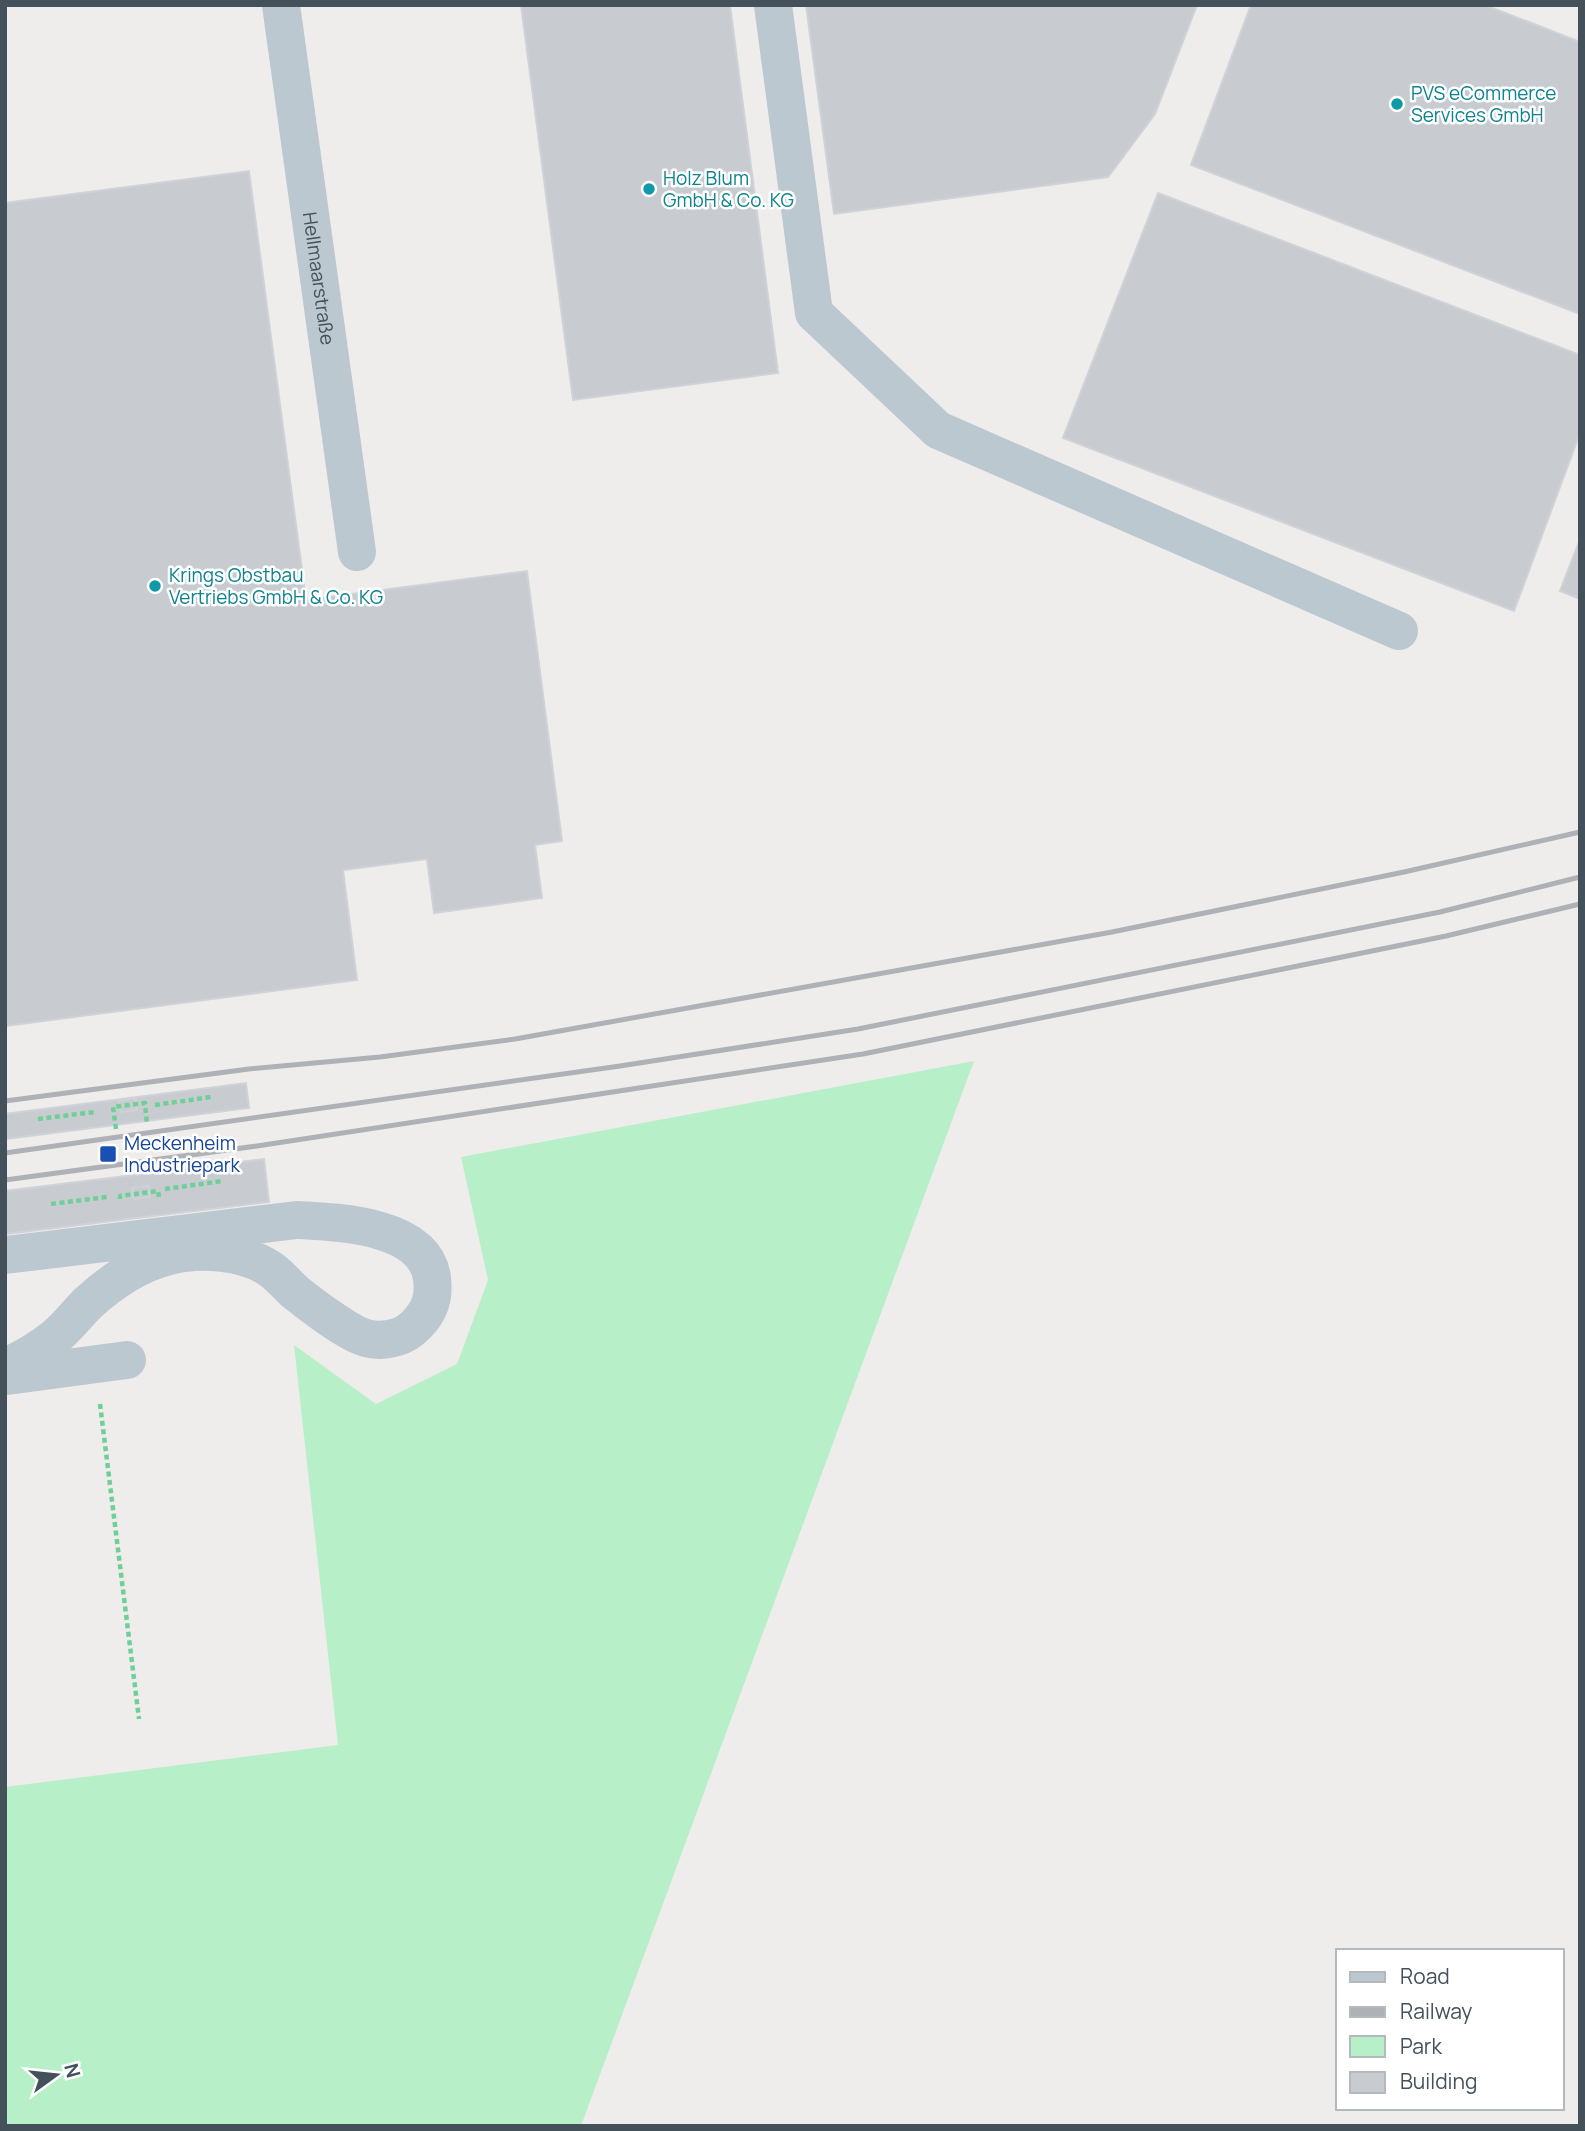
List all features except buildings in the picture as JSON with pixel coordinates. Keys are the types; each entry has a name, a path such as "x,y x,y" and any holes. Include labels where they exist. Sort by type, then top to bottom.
{"lane":[{"name":"Hellmaarstraße","path":"281,5 357,552"},
{"path":"773,5 814,313 938,430 1399,631"},
{"path":"5,1255 297,1220 336,1222 370,1227 400,1238 415,1248 425,1258 431,1271 433,1287 432,1302 414,1327 400,1336 376,1340 362,1337 343,1325 296,1292 267,1267 235,1255 206,1252 173,1255 149,1262 117,1278 57,1336 32,1355 5,1367"},
{"path":"5,1377 111,1362"}],"path":[{"path":"155,1105 211,1097"},
{"path":"116,1129 113,1107 120,1106 145,1103 148,1125"},
{"path":"38,1119 95,1112"},
{"path":"165,1189 223,1181"},
{"path":"51,1205 107,1197"},
{"path":"111,1362 104,1441 139,1719"}],"green space":[{"path":"974,1061 581,2126 5,2126 5,1787 338,1745 294,1345 376,1404 457,1364 488,1280 461,1157"}],"railway":[{"path":"5,1101 249,1069 380,1057 515,1039 1112,932 1404,872 1580,832"},
{"path":"5,1153 620,1066 858,1029 1440,912 1580,877"},
{"path":"5,1180 257,1146 863,1054 1446,936 1580,904"}],"place":[{"name":"PVS eCommerce Services GmbH","path":"1397,104"},
{"name":"Holz Blum GmbH & Co. KG","path":"649,189"},
{"name":"Krings Obstbau Vertriebs GmbH & Co. KG","path":"155,586"},
{"name":"Meckenheim Industriepark","path":"108,1154"}]}
